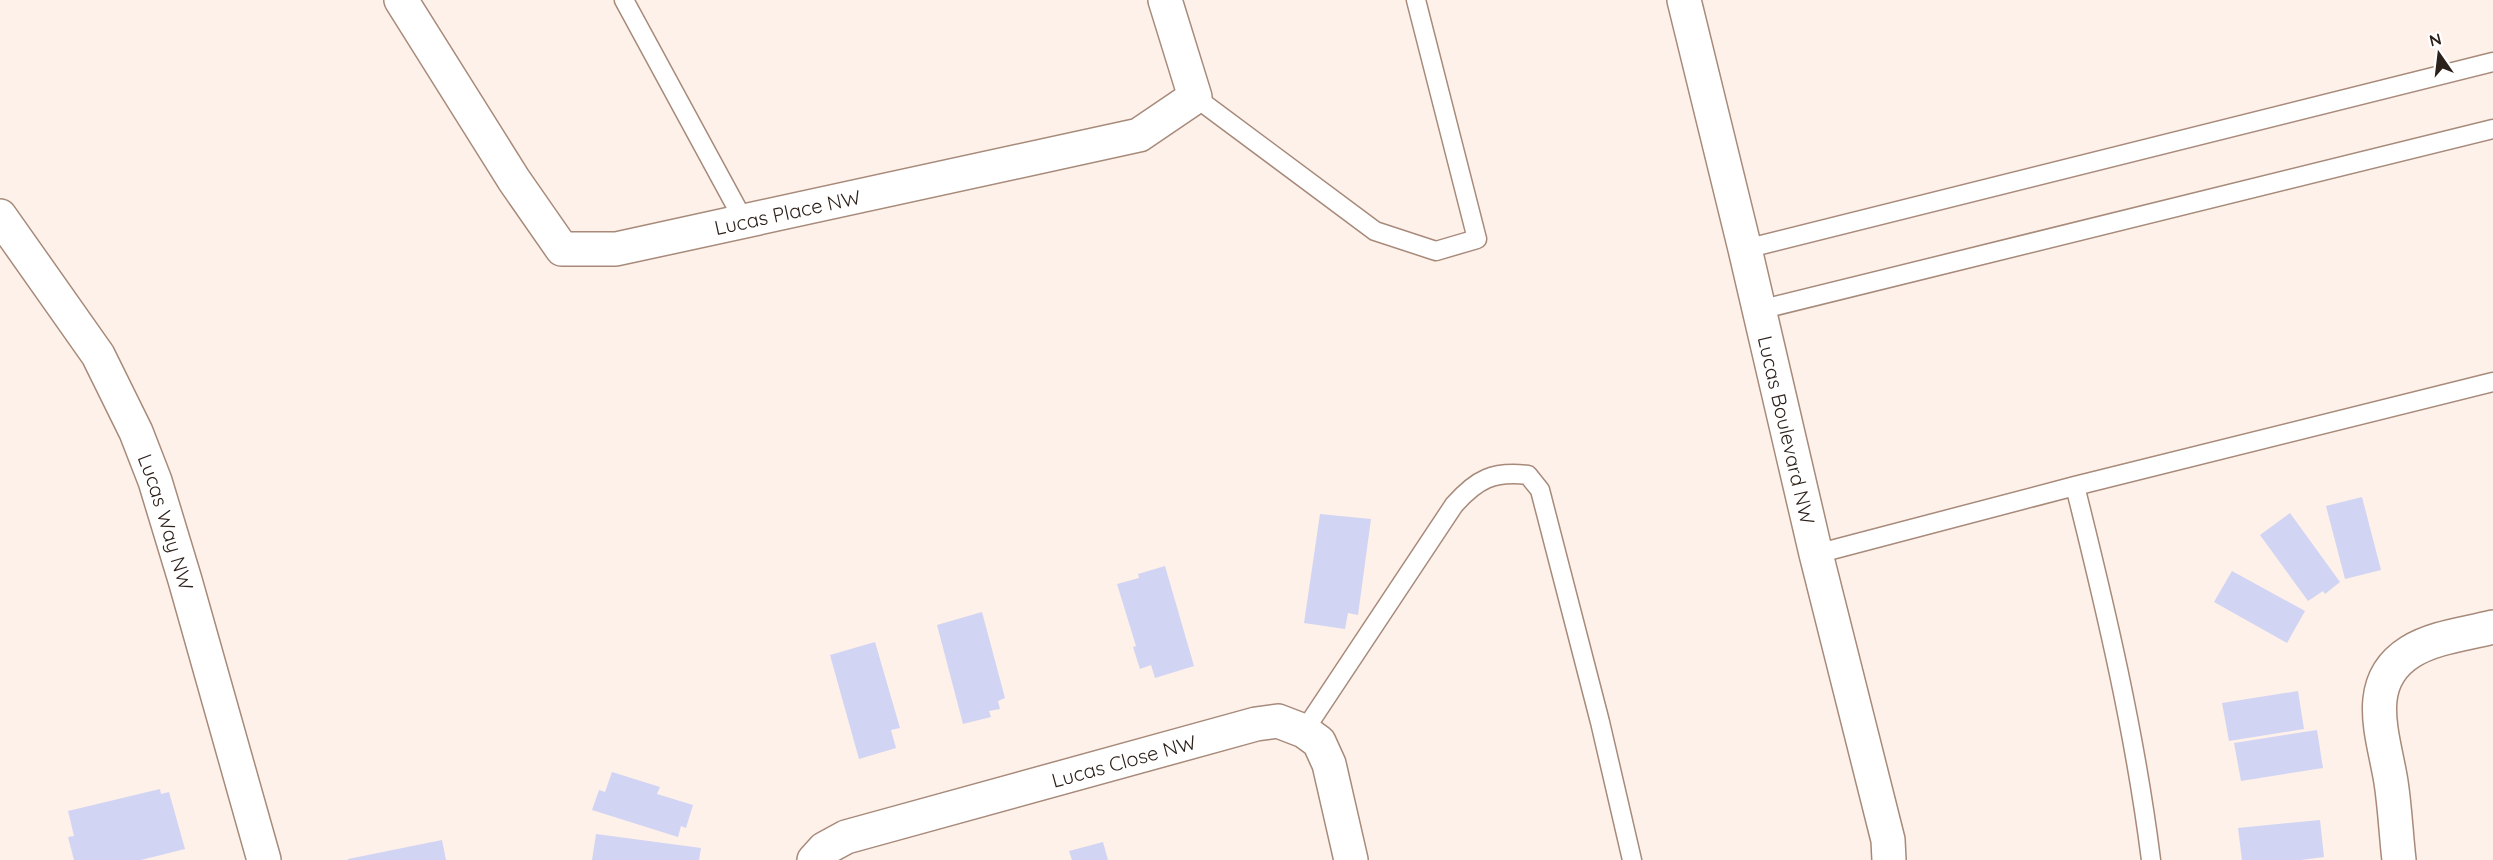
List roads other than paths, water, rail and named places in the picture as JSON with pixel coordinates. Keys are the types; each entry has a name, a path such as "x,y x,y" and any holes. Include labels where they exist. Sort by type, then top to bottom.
{"street":[{"name":"Lucas Place NW","path":"401,0 514,180 562,249 616,249 1139,135 1195,97"},
{"path":"1165,0 1195,97"},
{"name":"Lucas Boulevard NW","path":"1684,0 1816,554 1888,840 1889,860"},
{"name":"Lucas Way NW","path":"0,216 98,355 136,432 155,481 185,580 264,860"},
{"path":"2399,860 2391,782 2380,731 2379,706 2383,683 2393,665 2426,643 2493,627"},
{"name":"Lucas Close NW","path":"814,860 824,849 846,837 1278,721 1304,731 1319,742 1329,764 1351,860"}],"lane":[{"path":"624,0 744,221"},
{"path":"1195,97 1375,231 1436,251 1477,239 1416,0"},
{"path":"1745,249 2493,62"},
{"path":"1759,310 2493,129"},
{"path":"1816,554 2075,486 2493,382"},
{"path":"1304,731 1454,505 1467,491 1485,478 1508,472 1528,475 1540,490 1600,722 1632,860"},
{"path":"2075,486 2107,613 2129,720 2151,860"}]}
